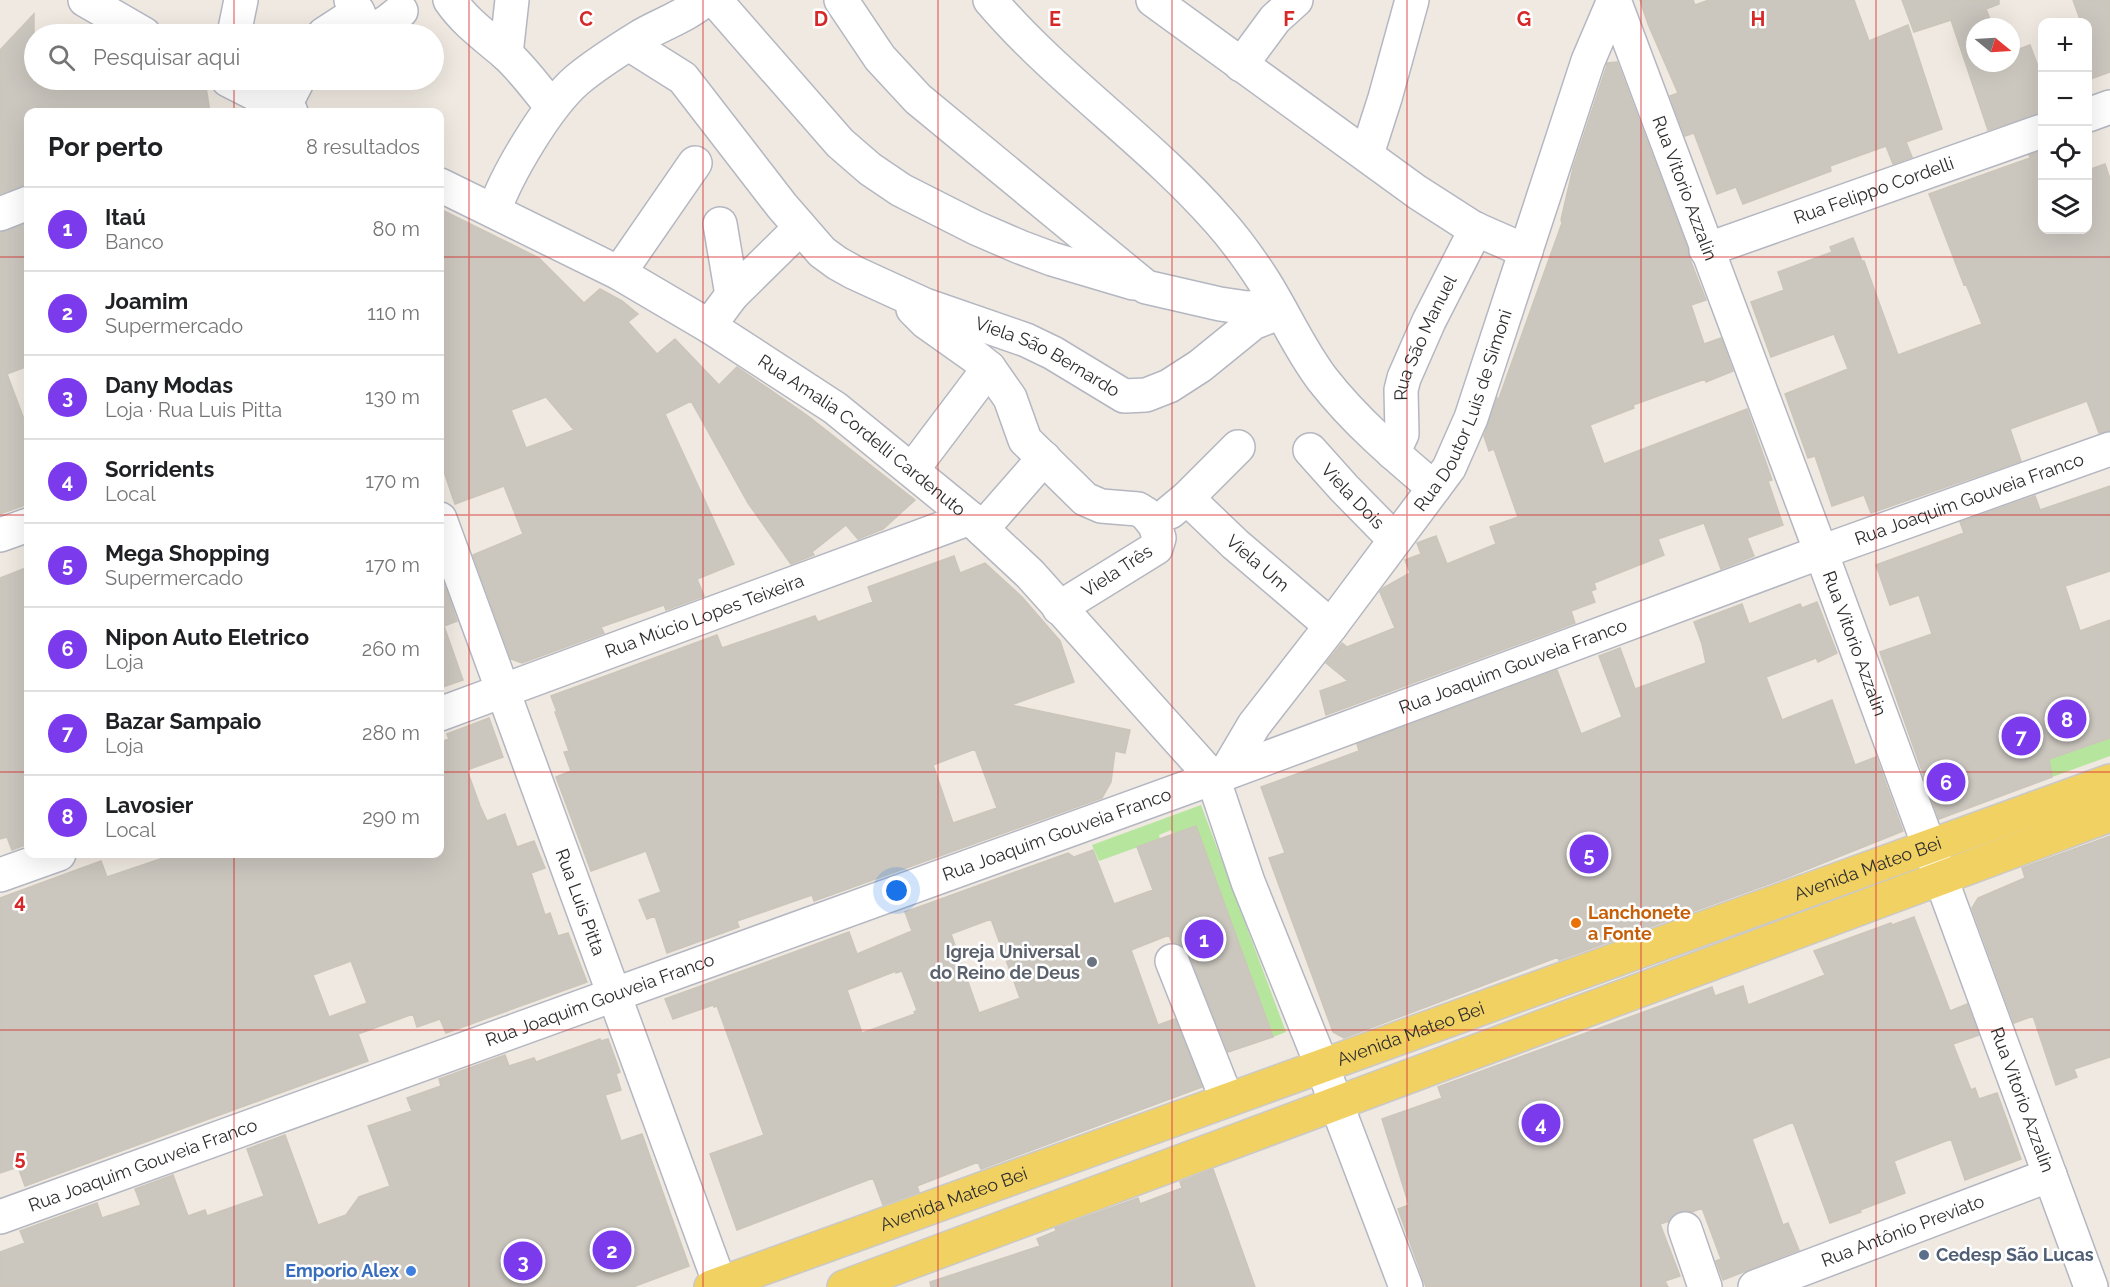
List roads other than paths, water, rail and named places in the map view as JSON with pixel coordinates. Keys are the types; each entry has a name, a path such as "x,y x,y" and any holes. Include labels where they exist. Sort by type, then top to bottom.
{"main road":[{"name":"Avenida Mateo Bei","path":"717,1286 2110,781"},
{"name":"Avenida Mateo Bei","path":"844,1287 2110,815"}],"street":[{"path":"85,0 127,24"},
{"path":"236,24 241,0"},
{"path":"450,0 480,34 506,54 552,106"},
{"path":"506,54 512,0"},
{"path":"494,211 498,198 552,106 578,80 629,44 705,0"},
{"path":"715,0 840,143 870,169 901,190 976,228 1052,259 1146,287 1220,304 1280,309"},
{"path":"841,0 880,58 918,99 1146,287"},
{"path":"990,0 1018,33 1116,120 1202,202 1253,265 1301,347 1324,381 1368,429 1434,488"},
{"path":"1153,0 1417,192 1476,229 1526,251"},
{"path":"1241,65 1275,19 1296,0"},
{"path":"1366,154 1385,98 1412,0"},
{"name":"Rua Vitorio Azzalin","path":"1614,0 1821,552 2091,1287"},
{"name":"Rua Doutor Luis de Simoni","path":"1219,776 1254,725 1449,468 1471,418 1588,61 1614,0"},
{"path":"335,24 354,6 364,24"},
{"path":"381,24 401,11"},
{"name":"Viela São Bernardo","path":"629,44 683,78 800,228 822,252 837,263 900,295 1026,340 1053,353 1119,394 1146,395 1169,386 1200,366 1253,323 1280,309"},
{"path":"245,90 277,108"},
{"path":"284,108 293,90"},
{"path":"2092,114 2110,107"},
{"name":"Rua Felippo Cordelli","path":"1706,250 2038,133"},
{"path":"620,273 695,163"},
{"name":"Rua Amalia Cordelli Cardenuto","path":"444,187 620,273 708,326 835,408 976,523 1030,574 1059,608 1219,776"},
{"path":"0,214 24,205"},
{"path":"720,224 732,295"},
{"path":"708,326 732,295 800,228"},
{"name":"Rua São Manuel","path":"1393,453 1402,434 1401,390 1404,378 1429,321 1476,229"},
{"name":"Viela São Bernardo","path":"900,295 926,322 989,368 1010,398 1025,440 1085,499 1101,506"},
{"path":"912,470 989,368"},
{"name":"Viela Três","path":"1155,525 1187,498 1238,447"},
{"name":"Rua Joaquim Gouveia Franco","path":"0,1216 1219,776 1821,552 2110,449"},
{"name":"Viela Dois","path":"1310,450 1395,540"},
{"path":"976,523 1044,458"},
{"name":"Viela Um","path":"1187,498 1235,544 1331,626"},
{"name":"Viela Três","path":"1059,608 1156,548 1159,538 1155,525 1146,514 1138,509 1101,506"},
{"name":"Rua Múcio Lopes Teixeira","path":"444,713 976,523"},
{"path":"0,536 24,527"},
{"name":"Rua Luis Pitta","path":"444,530 615,994 717,1286"},
{"path":"1219,776 1248,882 1337,1104 1406,1287"},
{"path":"0,875 48,858"},
{"path":"1172,961 1227,1100"},
{"name":"Rua Antônio Previato","path":"1755,1287 2050,1174"},
{"path":"1685,1229 1705,1287"}],"place":[{"name":"Lavosier","path":"2067,719"},
{"name":"Bazar Sampaio","path":"2021,736"},
{"name":"Nipon Auto Eletrico","path":"1946,782"},
{"name":"Mega Shopping","path":"1589,854"},
{"name":"Lanchonete a Fonte","path":"1576,923"},
{"name":"Itaú","path":"1204,939"},
{"name":"Igreja Universal do Reino de Deus","path":"1092,962"},
{"name":"Sorridents","path":"1541,1123"},
{"name":"Joamim","path":"612,1250"},
{"name":"Cedesp São Lucas","path":"1924,1255"},
{"name":"Dany Modas","path":"523,1261"},
{"name":"Emporio Alex","path":"411,1271"}]}
